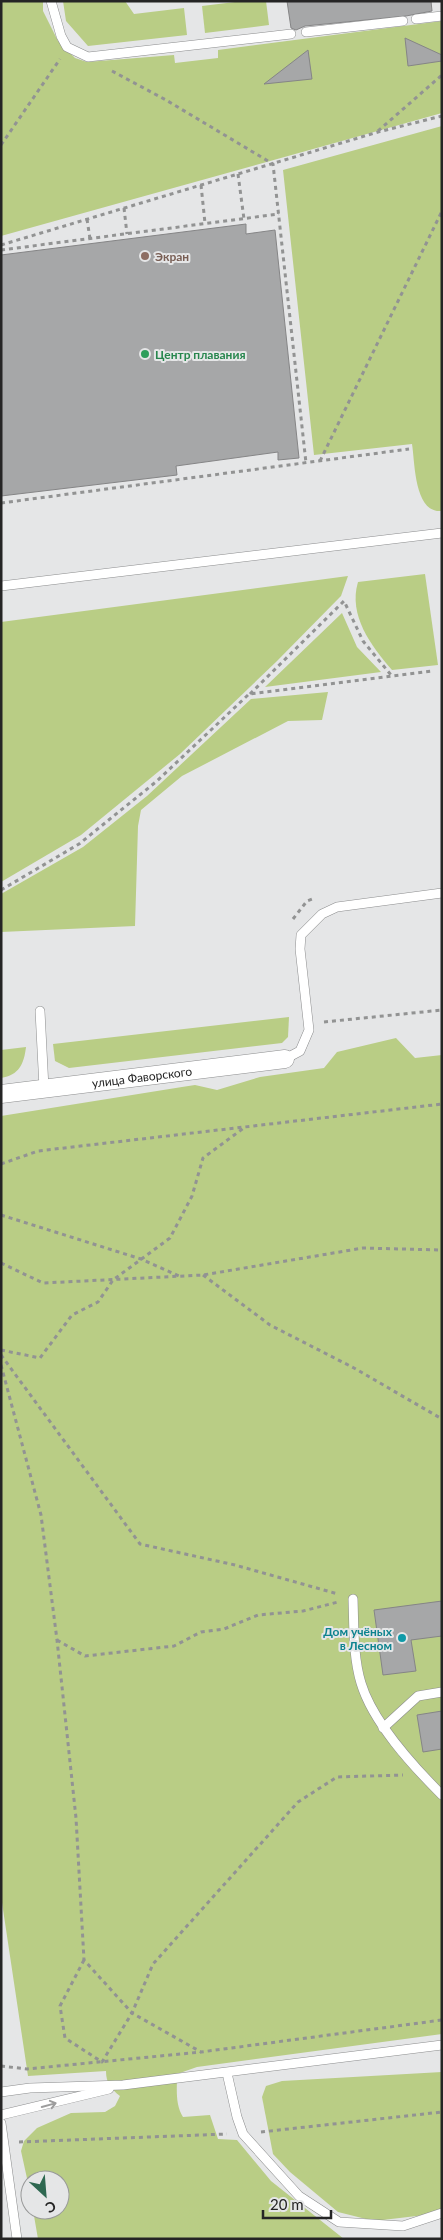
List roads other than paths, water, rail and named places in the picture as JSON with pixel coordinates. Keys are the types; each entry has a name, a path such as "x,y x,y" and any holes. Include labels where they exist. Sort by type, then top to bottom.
{"street":[{"name":"улица Фаворского","path":"1,1094 284,1059"}],"lane":[{"path":"51,1 61,36 67,47 88,57 292,34"},
{"path":"416,19 442,16"},
{"path":"306,32 403,21"},
{"path":"1,586 442,533"},
{"path":"284,1059 300,1051 309,1030 300,950 301,935 311,923 322,914 337,907 442,893"},
{"path":"40,1011 44,1088"},
{"path":"354,1599 354,1634 361,1683 383,1728 442,1795"},
{"path":"383,1728 418,1696 442,1692"},
{"path":"1,2092 30,2088 123,2085 442,2045"},
{"path":"227,2073 237,2118 243,2134 299,2196 339,2222 403,2226 442,2213"},
{"path":"1,2115 32,2109 123,2085"},
{"path":"1,2122 17,2239"}],"place":[{"name":"Экран","path":"145,256"},
{"name":"Центр плавания","path":"145,354"},
{"name":"Дом учёных в Лесном","path":"402,1638"}]}
